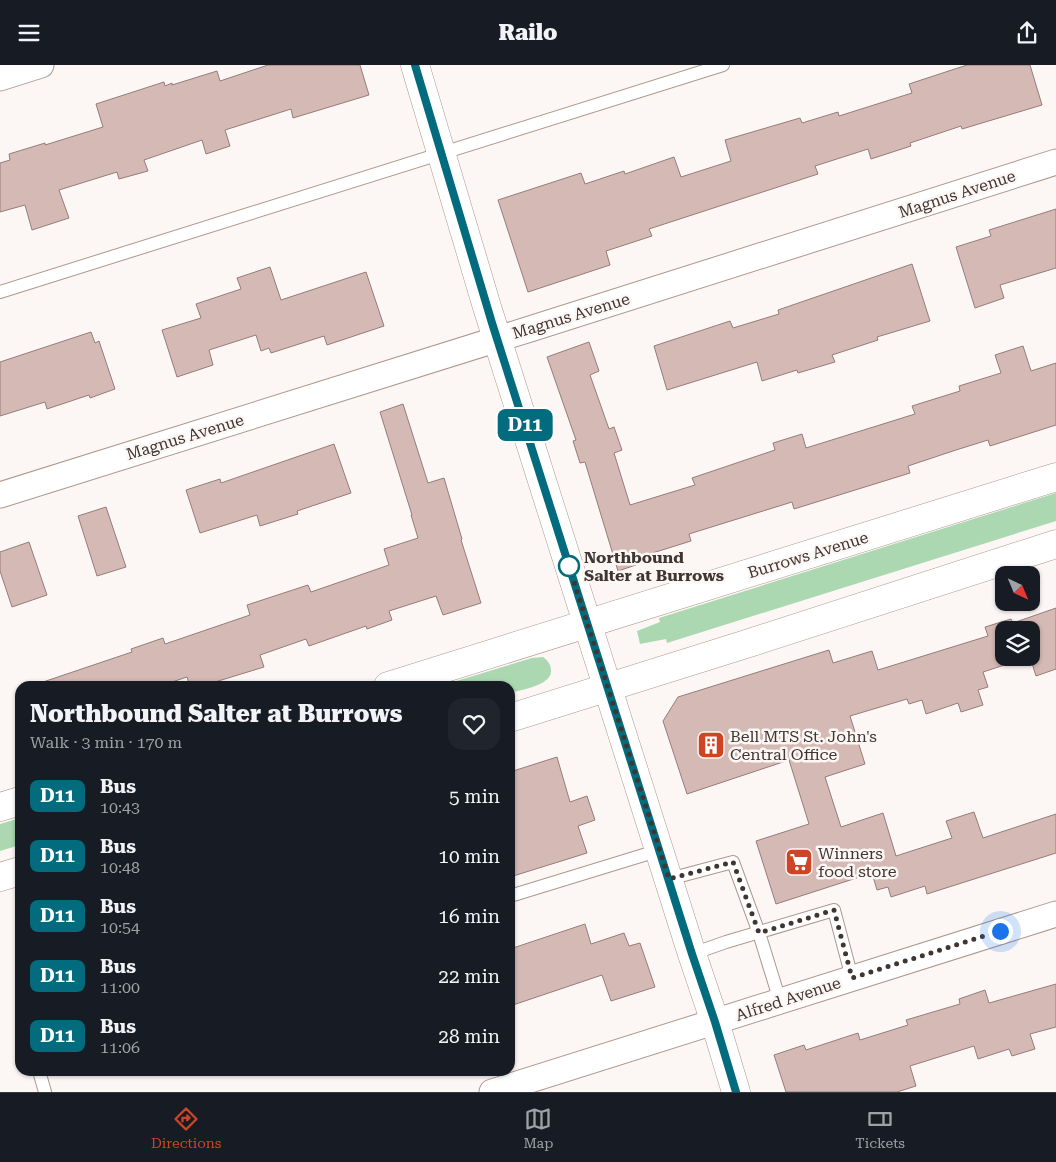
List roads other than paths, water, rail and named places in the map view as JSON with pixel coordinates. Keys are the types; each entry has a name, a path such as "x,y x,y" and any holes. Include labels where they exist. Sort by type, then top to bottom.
{"street":[{"path":"0,78 41,65"},
{"path":"415,65 498,339 736,1092"},
{"name":"Magnus Avenue","path":"0,495 1056,162"},
{"name":"Burrows Avenue","path":"404,681 1056,477"},
{"path":"515,716 1056,544"},
{"path":"0,807 15,802"},
{"path":"0,877 15,872"},
{"name":"Alfred Avenue","path":"492,1092 1056,914"}],"lane":[{"path":"0,293 723,65"},
{"path":"515,894 660,850"},
{"path":"669,879 733,862 759,933 780,1001"},
{"path":"692,954 834,910 852,978"},
{"path":"40,1076 45,1092"}],"place":[{"name":"Northbound Salter at Burrows","path":"569,566"},
{"name":"Bell MTS St. John's Central Office","path":"711,745"},
{"name":"Winners food store","path":"799,862"}]}
